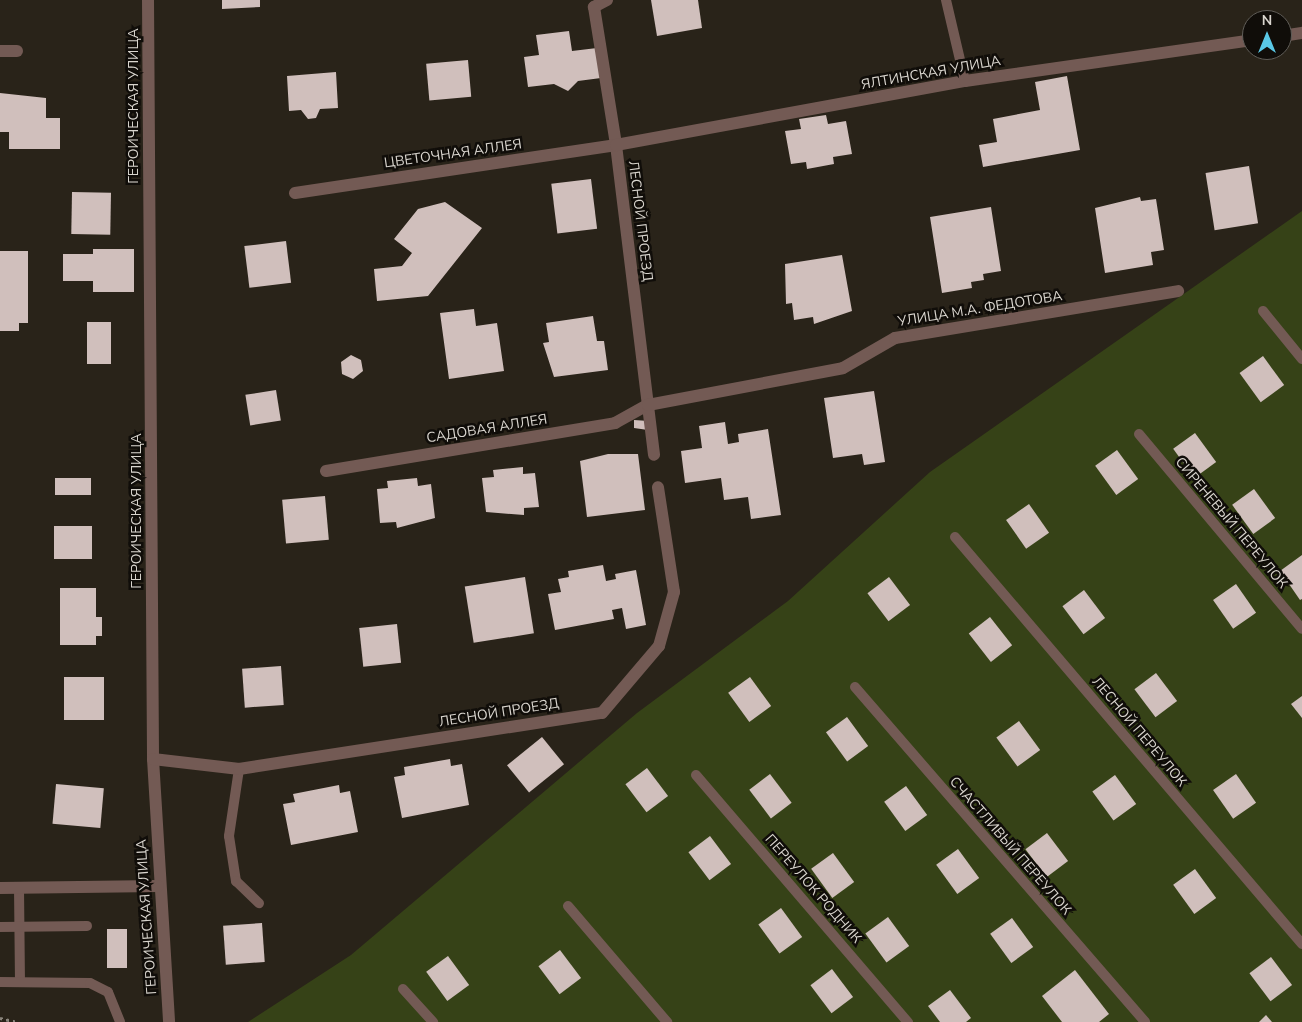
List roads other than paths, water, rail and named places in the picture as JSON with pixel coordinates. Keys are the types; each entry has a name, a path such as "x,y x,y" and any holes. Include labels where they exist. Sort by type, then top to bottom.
{"street":[{"name":"ГЕРОИЧЕСКАЯ УЛИЦА","path":"148,0 154,759 158,886 169,1022"},
{"name":"ЛЕСНОЙ ПРОЕЗД","path":"608,0 594,7 616,145 654,455"},
{"name":"ЯЛТИНСКАЯ УЛИЦА","path":"616,145 965,82 1242,41"},
{"path":"0,51 17,51"},
{"name":"ЦВЕТОЧНАЯ АЛЛЕЯ","path":"294,193 616,145"},
{"name":"УЛИЦА М.А. ФЕДОТОВА","path":"648,405 843,368 895,338 1178,291"},
{"name":"САДОВАЯ АЛЛЕЯ","path":"326,471 615,423 648,405"},
{"name":"ЛЕСНОЙ ПРОЕЗД","path":"154,759 239,769 602,713 659,646 674,592 658,487"},
{"path":"0,888 158,886"}],"lane":[{"path":"946,0 965,82"},
{"path":"1262,311 1302,359"},
{"name":"СИРЕНЕВЫЙ ПЕРЕУЛОК","path":"1139,434 1302,629"},
{"name":"ЛЕСНОЙ ПЕРЕУЛОК","path":"955,537 1302,944"},
{"name":"СЧАСТЛИВЫЙ ПЕРЕУЛОК","path":"855,687 1145,1022"},
{"path":"239,769 229,836 236,881 259,903"},
{"name":"ПЕРЕУЛОК РОДНИК","path":"696,775 908,1022"},
{"path":"19,888 20,982"},
{"path":"568,906 667,1022"},
{"path":"0,927 87,926"},
{"path":"0,982 90,983 108,992 120,1022"},
{"path":"403,989 433,1022"}]}
